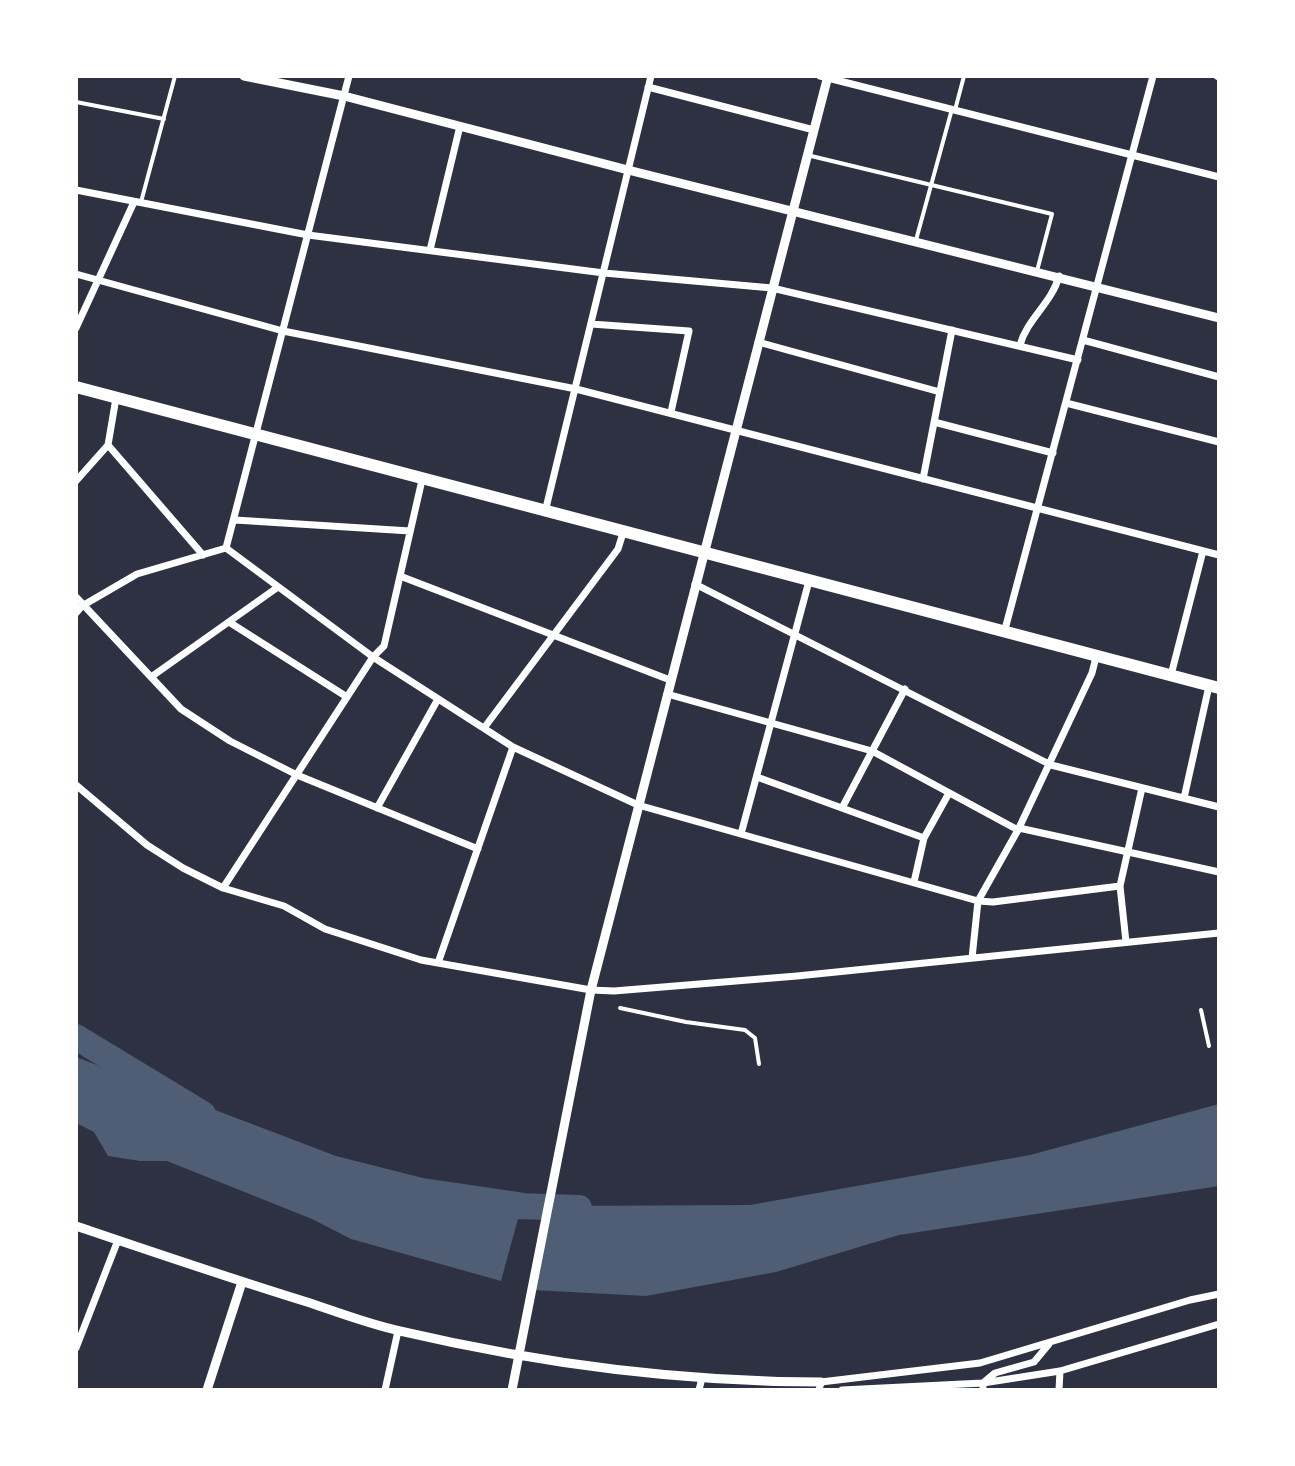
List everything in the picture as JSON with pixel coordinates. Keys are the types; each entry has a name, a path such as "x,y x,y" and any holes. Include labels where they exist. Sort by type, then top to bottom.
{"main road":[{"path":"76,387 1214,687"}],"street":[{"path":"244,76 344,96 1219,318"},
{"path":"226,548 349,76"},
{"path":"545,512 651,76"},
{"path":"1004,633 1153,76"},
{"path":"512,1390 588,1002 814,130 825,77 1219,177"},
{"path":"648,87 814,130"},
{"path":"430,250 460,126"},
{"path":"76,190 308,235 604,273 772,288 1078,360"},
{"path":"76,328 137,202"},
{"path":"76,274 283,331 576,389 671,412 1037,510 1219,554"},
{"path":"1020,345 1023,334 1055,291 1059,276"},
{"path":"591,324 689,331 671,412"},
{"path":"923,479 952,330"},
{"path":"1083,340 1219,377"},
{"path":"758,342 940,392"},
{"path":"76,481 108,445 116,398"},
{"path":"1066,403 1219,442"},
{"path":"934,422 1053,453"},
{"path":"108,445 203,555"},
{"path":"223,888 373,657 384,646 422,480"},
{"path":"235,520 410,531"},
{"path":"484,728 618,549 623,533"},
{"path":"76,613 82,606 137,574 226,548"},
{"path":"226,548 373,657 513,747 638,805 978,901 993,902 1120,886"},
{"path":"1171,675 1203,551"},
{"path":"400,576 670,680"},
{"path":"741,834 809,581"},
{"path":"695,584 1051,765 1219,807"},
{"path":"151,677 278,587"},
{"path":"76,597 181,709 230,741 297,775 478,849"},
{"path":"229,622 347,697"},
{"path":"972,958 978,901 1051,765 1092,673 1096,657"},
{"path":"1184,798 1214,687"},
{"path":"842,808 905,689"},
{"path":"667,694 872,751 1019,829 1219,872"},
{"path":"377,808 438,699"},
{"path":"438,963 513,747"},
{"path":"757,777 924,838"},
{"path":"76,785 147,845 183,868 223,888 284,906 325,929 421,960 591,990 629,990 1219,933"},
{"path":"1126,942 1120,886 1142,788"},
{"path":"914,882 924,838 949,793"},
{"path":"76,1226 398,1331 638,1372 820,1386 980,1363 1219,1294"},
{"path":"76,1348 118,1240"},
{"path":"207,1390 242,1282"},
{"path":"842,1390 983,1386 1060,1371 1219,1324"},
{"path":"385,1390 398,1331"},
{"path":"983,1386 995,1373 1034,1362 1049,1344"},
{"path":"1059,1390 1060,1371"},
{"path":"699,1390 702,1378"}],"lane":[{"path":"137,202 175,76"},
{"path":"916,240 964,76"},
{"path":"76,102 164,119"},
{"path":"807,155 1052,214 1037,271"},
{"path":"620,1008 745,1030 755,1038 759,1064"},
{"path":"1201,1010 1209,1046"}],"water":[{"path":"76,1057 336,1156 423,1178 525,1193 501,1281 351,1239 312,1219 167,1161 108,1156 94,1132 76,1123"},
{"path":"1219,1104 1219,1186 899,1235 776,1272 646,1296 533,1290 548,1206 750,1205 1030,1155"}],"waterway":[{"path":"76,1037 203,1114"},
{"path":"486,1205 579,1208"}]}
